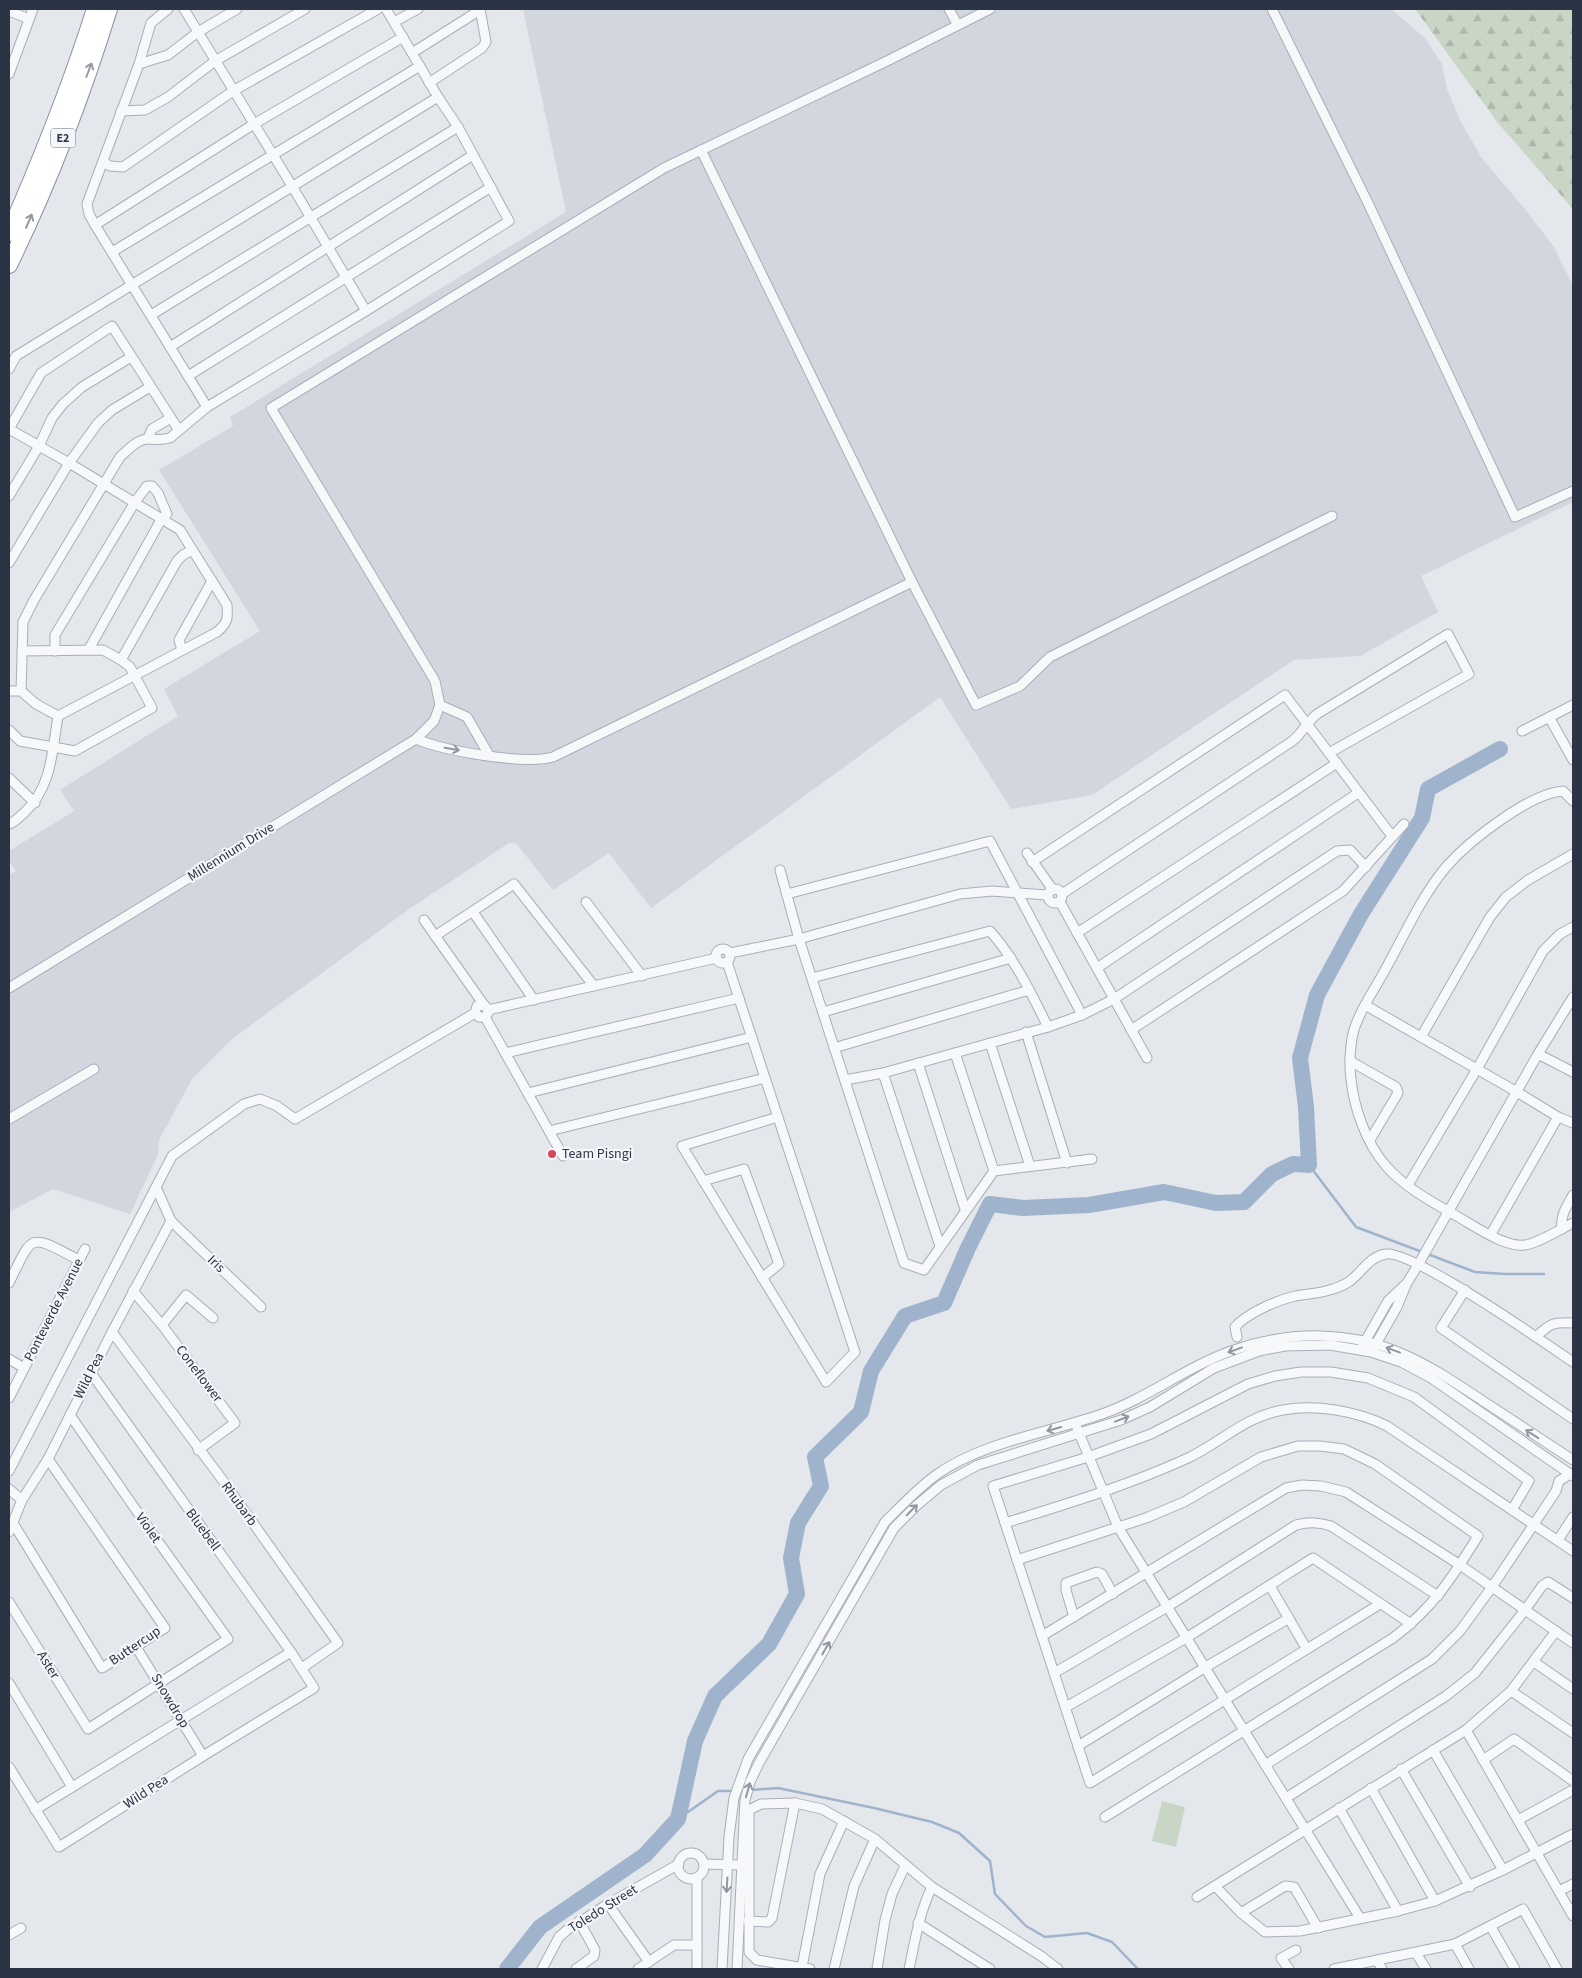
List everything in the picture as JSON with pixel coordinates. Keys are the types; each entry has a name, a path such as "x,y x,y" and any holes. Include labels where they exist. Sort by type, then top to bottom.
{"highway":[{"name":"E2","path":"9,233 45,148 84,45 95,9"},
{"name":"E2","path":"9,265 59,150 109,9"}],"street":[{"path":"9,74 33,9"},
{"path":"168,9 151,23 139,64 87,204 89,214 95,225 206,407"},
{"path":"184,9 366,311"},
{"path":"139,64 168,55 198,32 237,9"},
{"path":"121,110 144,110 168,97 215,61 305,9"},
{"path":"103,162 110,166 123,167 233,91 378,9"},
{"path":"22,691 23,622 102,483 120,457 134,444 148,438 162,440 170,438 206,407 366,311 509,221 458,127 386,9"},
{"path":"394,22 418,9"},
{"path":"412,53 480,9 486,42 482,48 430,83"},
{"path":"949,9 957,24"},
{"path":"490,755 467,717 440,704 435,681 271,408 664,168 887,61 990,9"},
{"path":"1272,9 1368,203 1515,517 1573,491"},
{"path":"9,11 29,19"},
{"path":"95,225 254,124 403,38"},
{"path":"112,252 420,66"},
{"path":"9,369 16,356 438,97"},
{"path":"151,315 458,127"},
{"path":"702,150 912,582 976,705 1020,686 1050,657 1332,516"},
{"path":"170,347 473,155"},
{"path":"188,376 491,187"},
{"path":"58,716 217,632 226,624 228,618 227,604 180,530 9,429 40,373 112,326 169,419 178,430"},
{"path":"9,496 39,446 52,418 63,404 82,387 132,358"},
{"path":"9,563 69,463 98,423 112,410 150,387"},
{"path":"148,438 152,429 169,419"},
{"path":"55,651 55,634 135,502 147,486 152,486 158,493 167,514 162,518 89,649"},
{"path":"121,660 177,561 183,554 192,550"},
{"path":"182,650 179,640 212,581"},
{"path":"416,739 433,746 521,760 540,760 553,757 912,582"},
{"path":"1027,853 1050,892 1051,902 1061,898 1291,742 1308,726 1312,718 1317,714 1448,634 1469,674 1329,753"},
{"path":"9,730 20,741 74,752 152,708 136,676 121,660 103,650 22,651"},
{"path":"9,691 22,691 36,704 58,716"},
{"path":"1032,862 1285,695 1392,836"},
{"name":"Millennium Drive","path":"9,988 416,739 434,720 440,704"},
{"path":"1522,732 1573,705"},
{"path":"9,824 14,822 35,803 45,786 58,716"},
{"path":"1549,718 1573,760"},
{"path":"1078,933 1337,763"},
{"path":"9,778 35,803"},
{"path":"1573,801 1563,791 1552,792 1500,820 1447,866 1425,899 1365,1005 1354,1030 1350,1061 1350,1078 1355,1103 1363,1126 1386,1166 1408,1185 1449,1211 1509,1243 1528,1244 1573,1223"},
{"path":"1097,968 1358,793"},
{"path":"1132,1030 1343,891 1404,824"},
{"path":"786,894 990,841 1082,1016"},
{"path":"845,1080 883,1073 1082,1016 1114,999 1337,851 1350,850 1366,867"},
{"path":"1421,1037 1490,917 1506,897 1528,880 1573,854"},
{"path":"780,870 799,939 904,1263 924,1270 965,1209 994,1171 1092,1160"},
{"path":"435,936 514,884 594,986"},
{"path":"9,1471 172,1156 244,1104 260,1099 276,1106 295,1119 475,1013 479,1017 486,1011 594,986 717,958 720,962 960,894 992,891 1018,893 1050,892"},
{"path":"1061,898 1078,933 1147,1058"},
{"path":"586,902 642,976"},
{"path":"473,912 534,1000"},
{"path":"424,920 486,1011 505,1054 563,1156"},
{"path":"1408,1185 1477,1069 1543,951 1560,934 1573,927"},
{"path":"812,978 990,931 1004,946 1048,1027"},
{"path":"729,958 739,998 752,1037 855,1352 826,1382 682,1146 778,1117"},
{"path":"823,1012 1011,958"},
{"path":"834,1048 1029,990"},
{"path":"1374,1348 1392,1316 1407,1283 1538,1054 1573,997"},
{"path":"505,1054 739,998"},
{"path":"1365,1005 1558,1117 1573,1123"},
{"path":"1026,1032 1067,1163"},
{"path":"528,1093 752,1037"},
{"path":"990,1042 1030,1166"},
{"path":"955,1053 994,1171"},
{"path":"1538,1054 1573,1072"},
{"path":"1350,1061 1396,1087 1398,1093 1370,1140"},
{"path":"918,1063 965,1209"},
{"path":"9,1119 94,1068"},
{"path":"883,1073 940,1246"},
{"path":"548,1131 765,1078"},
{"path":"1491,1234 1558,1117"},
{"path":"703,1181 744,1169 779,1264 762,1278"},
{"path":"156,1187 170,1221"},
{"path":"1562,1229 1560,1221 1562,1214 1573,1195"},
{"name":"Wild Pea","path":"11,1527 22,1500 48,1460 133,1290 170,1221"},
{"name":"Iris","path":"170,1221 261,1307"},
{"path":"9,1283 27,1247 33,1242 43,1242 79,1260"},
{"name":"Ponteverde Avenue","path":"9,1398 86,1248"},
{"path":"1237,1337 1236,1327 1242,1319 1251,1313 1294,1296 1335,1289 1349,1282 1376,1257 1388,1253 1397,1255 1465,1290 1573,1362"},
{"path":"1361,1349 1382,1311 1394,1295 1407,1283"},
{"name":"Coneflower","path":"133,1290 162,1325 235,1423 198,1450"},
{"path":"1465,1290 1441,1328 1573,1419"},
{"path":"162,1325 186,1295 212,1318"},
{"path":"1382,1311 1392,1316"},
{"path":"1536,1337 1547,1326 1556,1322 1573,1323"},
{"name":"Rhubarb","path":"112,1332 198,1450 230,1490 338,1643 302,1668"},
{"path":"722,1969 734,1798 748,1760 885,1522 909,1497 936,1475 955,1464 1012,1441 1075,1424 1116,1409 1232,1350 1258,1342 1286,1337 1331,1336 1365,1340 1374,1348 1431,1378 1571,1473 1558,1482 1556,1491 1534,1525 1492,1588 1460,1631 1432,1659 1265,1765"},
{"path":"737,1969 745,1800 750,1782 759,1763 894,1528 941,1485 978,1465 1120,1420 1150,1407 1214,1368 1259,1351 1285,1346 1330,1345 1361,1349 1374,1348 1402,1353 1436,1370 1573,1460"},
{"path":"9,1359 24,1368"},
{"path":"1380,1604 1090,1783 993,1486 1088,1457 1151,1434 1248,1384 1275,1376 1301,1372 1331,1372 1368,1378 1414,1397 1529,1481 1512,1510"},
{"name":"Bluebell","path":"91,1373 291,1652 314,1688"},
{"path":"1005,1524 1102,1492 1190,1457 1248,1421 1283,1410 1317,1409 1351,1412 1373,1419 1573,1551"},
{"name":"Violet","path":"70,1415 228,1640 159,1684"},
{"path":"1075,1424 1118,1527 1360,1918"},
{"path":"1017,1560 1146,1518 1184,1502 1261,1457 1298,1446 1344,1449 1375,1464 1478,1536 1460,1566 1438,1596 1411,1624 1386,1642 1105,1817"},
{"name":"Buttercup","path":"11,1527 102,1668 165,1628 48,1460"},
{"path":"1042,1636 1286,1488 1302,1485 1321,1486 1346,1492 1460,1566 1573,1643"},
{"path":"9,1489 22,1500"},
{"path":"1558,1540 1573,1517"},
{"path":"1054,1673 1167,1607 1296,1525 1308,1522 1317,1522 1331,1526 1438,1596"},
{"path":"1066,1707 1186,1638 1313,1558 1411,1624"},
{"path":"1074,1617 1066,1590 1066,1583 1097,1572 1102,1574 1113,1594"},
{"path":"1286,1798 1446,1696 1475,1673 1542,1586 1548,1582 1573,1598"},
{"path":"1270,1586 1306,1648"},
{"name":"Aster","path":"9,1602 88,1729 159,1684"},
{"path":"1078,1746 1289,1618"},
{"path":"1196,1897 1466,1730 1511,1691 1556,1631"},
{"name":"Snowdrop","path":"136,1647 203,1756"},
{"path":"35,1810 291,1652"},
{"path":"1534,1662 1573,1689"},
{"path":"9,1683 72,1787"},
{"name":"Wild Pea","path":"9,1767 59,1847 314,1688"},
{"path":"1511,1691 1573,1733"},
{"path":"1466,1730 1573,1916"},
{"path":"1483,1760 1514,1739 1573,1780"},
{"path":"1433,1750 1504,1870"},
{"path":"1402,1769 1470,1887"},
{"path":"1371,1788 1435,1901"},
{"path":"1518,1820 1573,1790"},
{"path":"844,1821 820,1874 806,1968 757,1960 749,1952 749,1810 761,1804 795,1804 822,1810 844,1821 875,1839 932,1887 1041,1956 1058,1969"},
{"path":"748,1920 768,1922 772,1918 795,1804"},
{"path":"1340,1808 1398,1911"},
{"path":"1215,1886 1241,1913 1265,1932 1300,1931 1398,1911 1435,1901 1470,1887 1573,1834"},
{"path":"834,1969 854,1886 875,1839"},
{"name":"Toledo Street","path":"542,1969 559,1938 579,1921 679,1864 684,1855 694,1854 699,1856 704,1864"},
{"path":"679,1864 679,1870 684,1876 690,1878 697,1877 704,1870 704,1864 741,1865"},
{"path":"877,1969 887,1911 892,1894 905,1866"},
{"path":"697,1877 697,1969"},
{"path":"1559,1891 1573,1884"},
{"path":"1241,1913 1285,1886 1294,1887 1318,1928"},
{"path":"909,1969 923,1905 932,1887"},
{"path":"608,1904 649,1962"},
{"path":"1334,1969 1455,1944 1523,1910 1557,1969"},
{"path":"576,1969 594,1956 596,1950 579,1921"},
{"path":"918,1923 990,1969"},
{"path":"1491,1927 1515,1969"},
{"path":"9,1936 21,1928"},
{"path":"1455,1944 1469,1969"},
{"path":"638,1969 674,1946 697,1945"},
{"path":"1289,1969 1281,1958 1296,1950"},
{"path":"1416,1953 1426,1969"},
{"path":"1378,1960 1382,1969"}],"shaded area":[{"path":"523,9 1391,9 1424,37 1442,64 1447,89 1460,120 1481,157 1554,247 1573,286 1573,502 1421,576 1438,612 1360,656 1294,660 1092,795 1011,809 940,697 651,908 609,853 553,890 516,843 509,843 412,907 232,1039 192,1079 159,1140 158,1155 130,1214 53,1189 9,1212 9,875 16,871 9,861 9,851 74,811 60,790 178,716 164,689 260,631 159,470 233,426 230,417 566,212"}],"green space":[{"path":"1415,9 1573,9 1573,209 1498,123"},
{"path":"1162,1801 1185,1807 1176,1847 1152,1841"}],"waterway":[{"path":"507,1969 540,1927 645,1855 678,1819 695,1741 715,1696 769,1644 797,1594 791,1558 798,1523 821,1486 815,1457 861,1412 871,1371 905,1316 944,1303 990,1204 1023,1208 1089,1205 1164,1192 1216,1203 1244,1202 1272,1174 1293,1164 1309,1165 1306,1107 1300,1058 1317,995 1361,914 1422,818 1428,789 1500,749"},
{"path":"1309,1165 1356,1227 1475,1272 1544,1274"},
{"path":"751,1790 778,1788 932,1822 959,1833 990,1861 995,1894 1026,1926 1045,1937 1087,1933 1112,1942 1138,1969"},
{"path":"678,1819 718,1791 733,1791"}],"place":[{"name":"Team Pisngi","path":"552,1154"}]}
